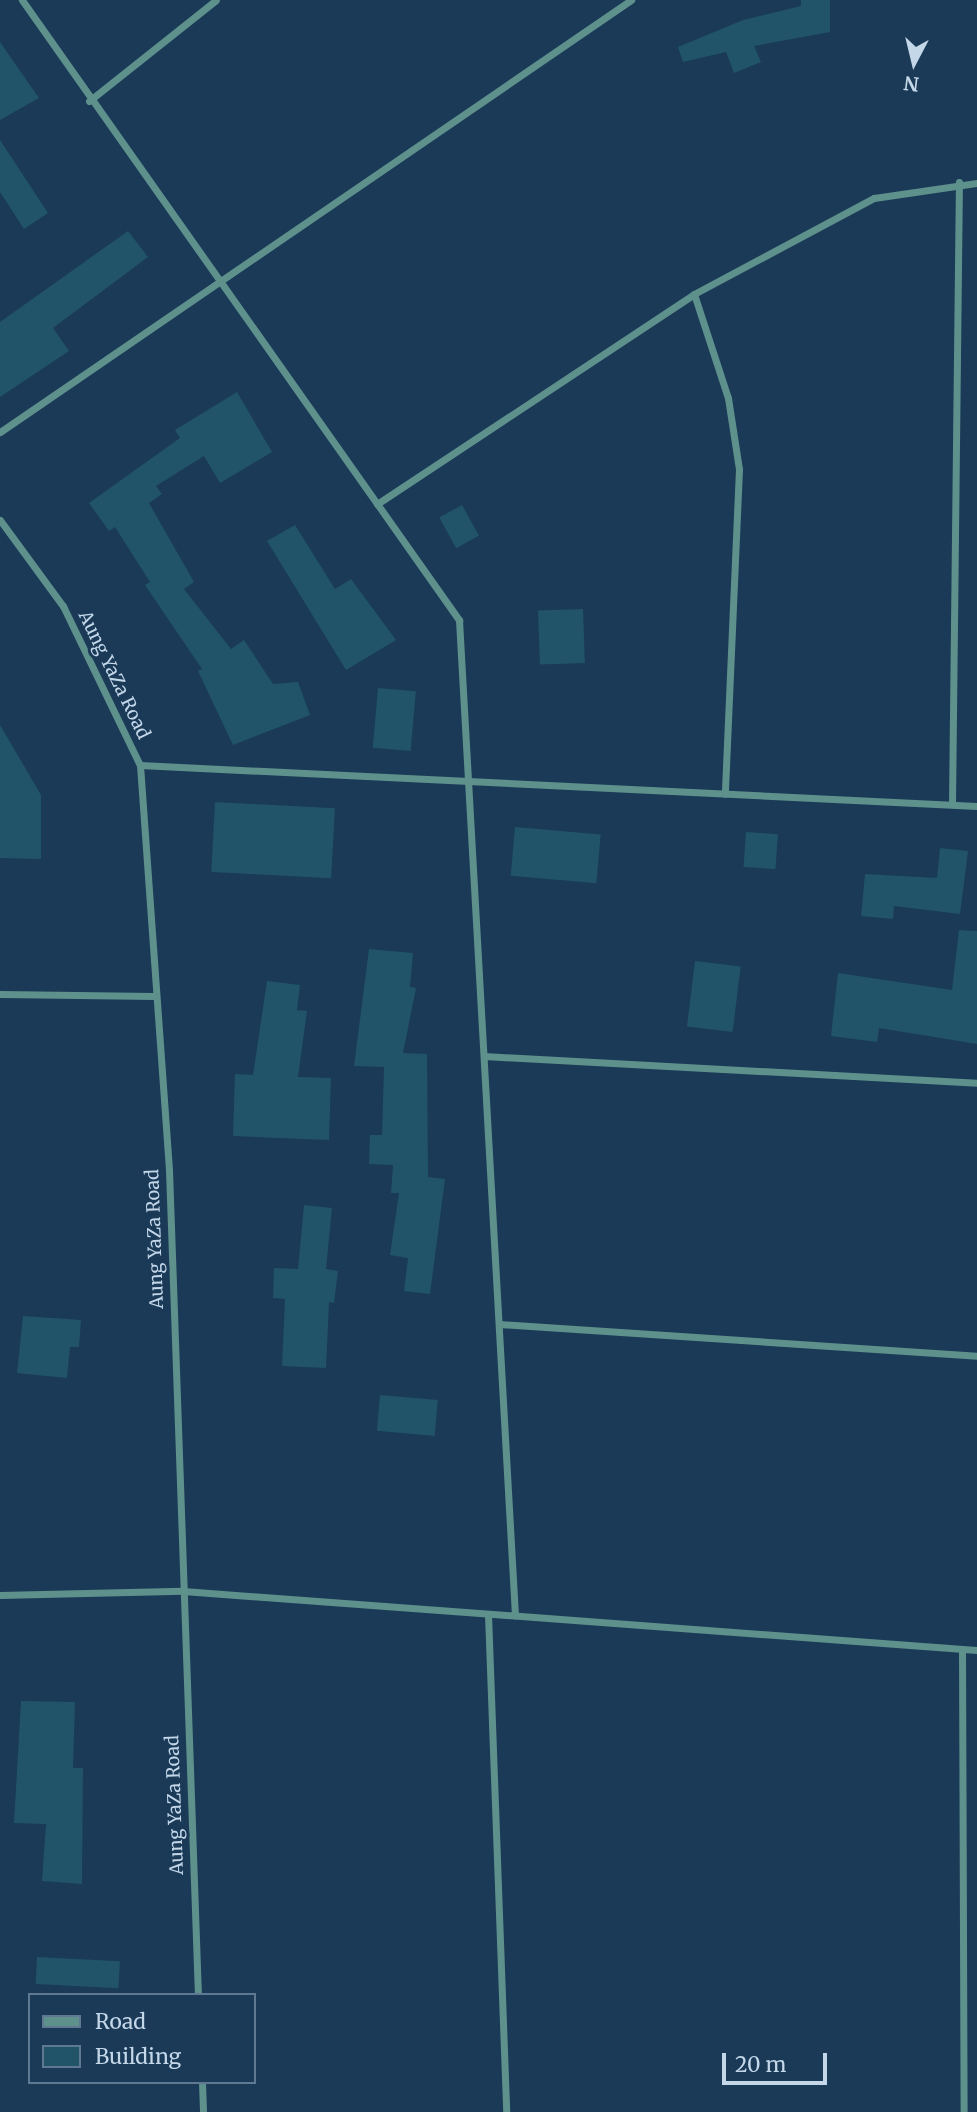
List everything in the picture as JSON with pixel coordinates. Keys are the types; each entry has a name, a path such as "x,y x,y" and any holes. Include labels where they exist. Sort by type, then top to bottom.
{"street":[{"path":"22,0 89,101 459,620 514,1615"},
{"path":"89,101 216,0"},
{"path":"0,432 631,0"},
{"path":"377,504 694,294 874,198 959,182 977,183"},
{"path":"953,804 959,182"},
{"path":"694,294 728,398 739,469 725,794"},
{"name":"Aung YaZa Road","path":"0,520 63,606 140,765 154,996 169,1170 198,1993"},
{"path":"140,765 977,806"},
{"path":"0,994 154,996"},
{"path":"484,1056 977,1083"},
{"path":"499,1324 977,1356"},
{"path":"0,1595 183,1591 977,1650"},
{"path":"488,1614 506,2112"},
{"path":"962,1649 964,2112"},
{"path":"202,2084 203,2112"}],"building":[{"path":"801,0 830,0 830,32 754,46 761,62 734,73 726,52 683,62 678,47 743,20 801,6"},
{"path":"0,42 39,98 0,120"},
{"path":"0,140 48,213 24,229 0,192"},
{"path":"128,231 148,257 53,328 69,351 0,397 0,322"},
{"path":"237,392 272,452 220,483 204,456 156,486 162,494 149,503 194,582 184,589 231,649 244,640 273,684 298,682 310,715 233,745 198,671 202,669 145,585 150,582 115,527 109,531 89,503 180,438 175,430"},
{"path":"462,505 479,536 456,548 439,518"},
{"path":"295,525 335,589 351,579 396,640 346,670 267,541"},
{"path":"583,609 585,663 540,665 538,611"},
{"path":"378,688 416,691 411,751 373,748"},
{"path":"0,725 41,795 41,859 0,858"},
{"path":"215,802 335,808 331,878 211,872"},
{"path":"515,827 601,834 596,883 511,876"},
{"path":"746,832 778,834 775,869 744,867"},
{"path":"940,848 968,851 960,914 894,906 893,919 861,916 865,874 937,878"},
{"path":"959,930 977,931 977,1044 879,1028 877,1042 831,1036 838,973 952,990"},
{"path":"369,949 413,953 410,987 416,988 403,1053 427,1054 428,1177 445,1179 430,1294 404,1291 408,1258 390,1255 399,1193 391,1193 393,1165 369,1164 370,1135 382,1135 384,1067 354,1066"},
{"path":"695,961 741,967 733,1032 687,1027"},
{"path":"267,981 300,985 297,1010 307,1011 298,1077 331,1078 329,1140 233,1136 235,1074 253,1075"},
{"path":"304,1205 332,1208 326,1269 338,1271 334,1303 329,1302 326,1368 282,1366 285,1299 273,1298 274,1268 298,1269"},
{"path":"23,1316 81,1320 79,1347 70,1347 67,1378 17,1373"},
{"path":"380,1395 438,1400 435,1436 377,1431"},
{"path":"21,1701 75,1702 73,1768 83,1768 82,1884 42,1881 46,1824 14,1823"},
{"path":"37,1957 120,1961 118,1988 36,1984"}]}
